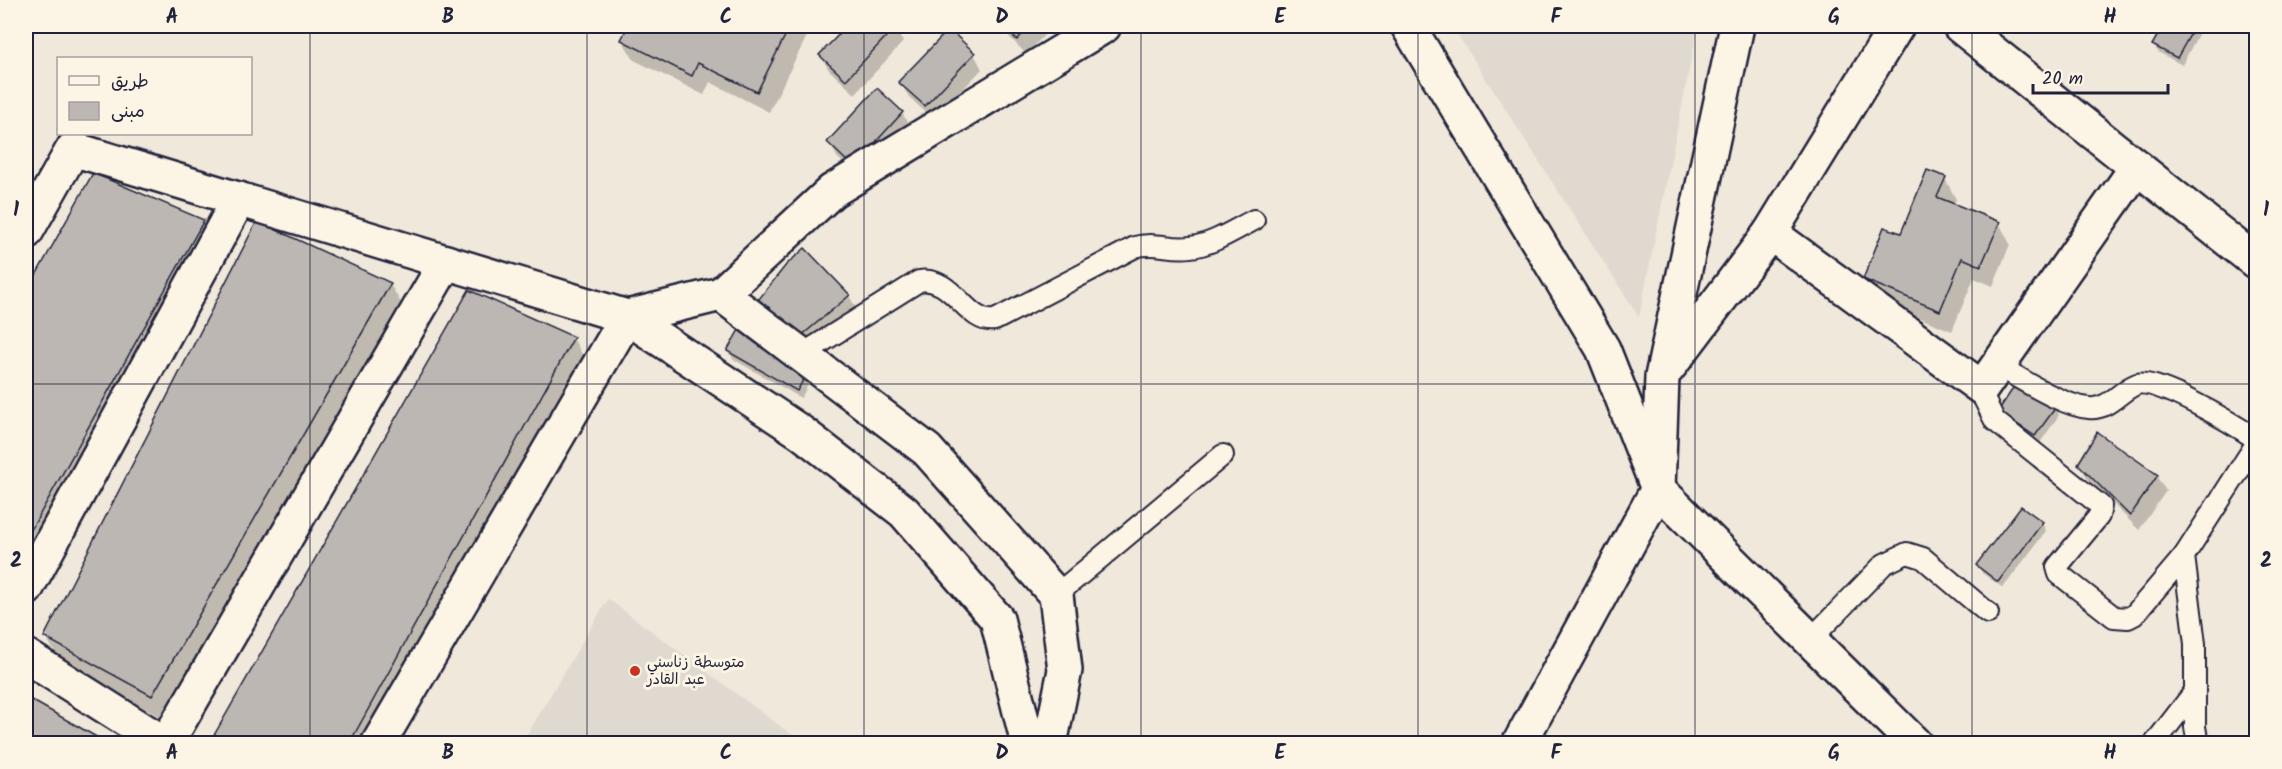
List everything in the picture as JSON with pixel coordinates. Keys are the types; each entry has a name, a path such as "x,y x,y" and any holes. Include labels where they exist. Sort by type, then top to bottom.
{"street":[{"path":"378,744 627,317 721,294 832,191 1104,26"},
{"path":"1408,26 1603,349 1658,489 1915,744"},
{"path":"1519,744 1658,489 1662,377 1737,26"},
{"path":"1662,377 1770,233 1897,26"},
{"path":"1960,26 2256,262"},
{"path":"26,232 73,149 627,317 802,433 904,512 997,619 1028,744"},
{"path":"1770,233 1990,377 2137,167"},
{"path":"26,589 239,199"},
{"path":"26,656 166,744 446,262"},
{"path":"721,294 927,450 1056,595 1065,670 1050,744"}],"lane":[{"path":"801,355 919,281 929,279 939,283 982,319 995,320 1135,247 1150,244 1189,248 1213,241 1254,220"},
{"path":"2256,439 2228,422 2151,384 2134,385 2106,405 2085,408 1990,377 1989,410 2000,425 2101,506 2099,516 2057,567 2059,574 2114,617 2128,618 2134,615 2184,556 2256,444"},
{"path":"1056,595 1223,455"},
{"path":"1810,640 1884,564 1907,553 1923,558 1988,613"},
{"path":"2184,556 2195,644 2198,744"},
{"path":"2154,744 2195,691"}],"shaded area":[{"path":"1452,26 1698,26 1639,317"},
{"name":"متوسطة زناسني عبد القادر","path":"608,599 803,743 522,743"}],"building":[{"path":"628,26 790,26 757,92 698,63 692,76 621,40"},
{"path":"847,26 896,26 846,80 819,55"},
{"path":"1002,26 1030,26 1017,40"},
{"path":"2163,26 2195,26 2177,58 2152,45"},
{"path":"949,29 975,53 925,106 898,82"},
{"path":"877,88 903,112 853,167 827,142"},
{"path":"1927,170 1946,177 1937,197 2000,222 1981,266 1962,258 1940,311 1863,279 1884,227 1901,233"},
{"path":"93,173 204,220 26,539 26,293"},
{"path":"257,221 391,283 152,696 44,637"},
{"path":"805,248 850,295 795,341 751,309 786,265"},
{"path":"469,290 574,337 349,744 209,744"},
{"path":"740,328 810,368 797,391 727,351"},
{"path":"2014,387 2056,407 2035,436 1998,411"},
{"path":"2097,432 2158,475 2130,516 2078,464"},
{"path":"2021,506 2043,522 1998,582 1976,565"},
{"path":"26,697 109,744 26,744"}],"place":[{"name":"متوسطة زناسني عبد القادر","path":"635,671"}]}
